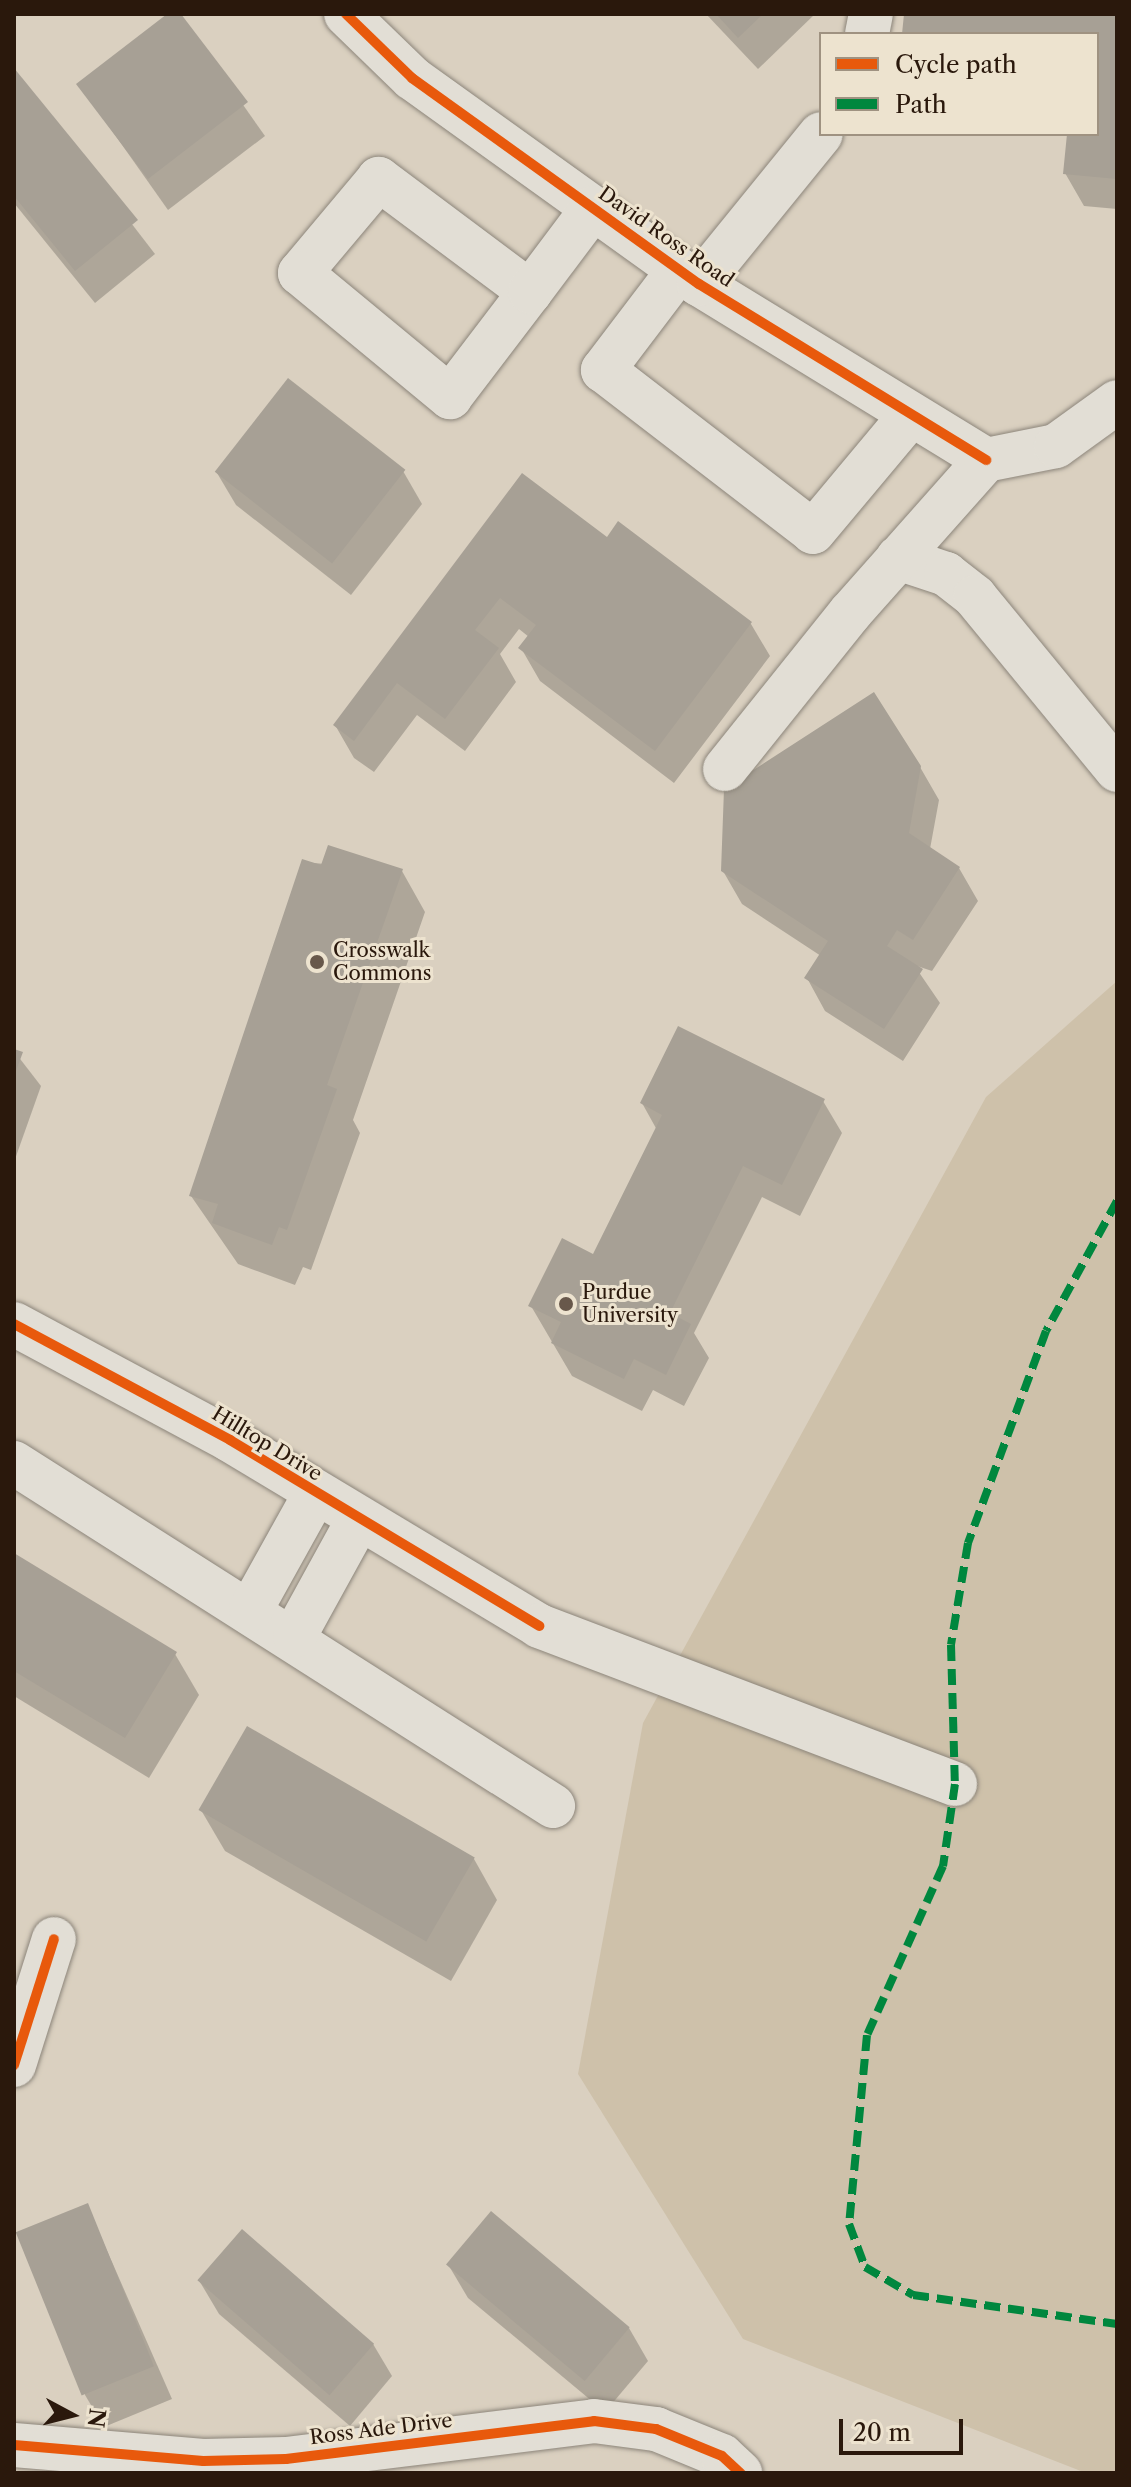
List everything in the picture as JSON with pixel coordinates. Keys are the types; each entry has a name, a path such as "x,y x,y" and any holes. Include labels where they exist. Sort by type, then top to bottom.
{"street":[{"name":"David Ross Road","path":"348,15 412,78 689,277 986,460"},
{"path":"819,136 603,370 813,532 911,415"},
{"path":"530,292 379,179 300,273 450,397 530,292 593,208"},
{"path":"725,769 898,558 986,460 1056,446 1117,402"},
{"path":"898,558 946,574 975,597 1117,770"},
{"name":"Hilltop Drive","path":"14,1324 315,1494 357,1522 539,1626 955,1784"},
{"path":"14,1463 295,1635 553,1806"},
{"path":"251,1609 315,1494"},
{"path":"295,1635 357,1522"},
{"path":"14,2065 54,1939"},
{"name":"Ross Ade Drive","path":"14,2445 203,2461 286,2459 594,2421 656,2429 722,2456 740,2473"}],"shaded area":[{"path":"1117,981 1117,2473 1086,2473 743,2339 578,2074 643,1723 986,1097"}],"building":[{"path":"167,14 181,14 248,102 148,179 76,84"},
{"path":"716,14 763,14 738,38"},
{"path":"904,14 1117,14 1117,179 1063,174 1067,136 1099,136 1099,32 902,32"},
{"path":"14,68 138,220 75,271 14,196"},
{"path":"288,378 405,470 332,564 215,472"},
{"path":"522,473 607,537 618,521 752,622 655,751 518,648 536,625 500,598 475,630 499,648 445,719 397,683 354,741 333,725"},
{"path":"874,692 921,766 909,833 960,867 913,940 897,930 887,946 923,969 884,1029 804,978 828,941 721,871 724,789"},
{"name":"Crosswalk Commons","path":"328,845 403,869 327,1085 337,1089 287,1230 279,1227 272,1245 212,1223 218,1204 189,1196 302,859 321,865"},
{"path":"678,1026 825,1099 782,1185 743,1166 670,1313 691,1324 666,1375 634,1359 624,1379 551,1343 561,1322 528,1306 562,1238 593,1254 662,1115 640,1103"},
{"path":"14,1049 23,1052 14,1076"},
{"path":"14,1553 177,1652 125,1738 14,1671"},
{"path":"247,1726 475,1858 426,1942 198,1810"},
{"path":"88,2203 154,2366 82,2395 16,2232"},
{"path":"491,2211 630,2327 585,2381 446,2265"},
{"path":"242,2229 374,2344 329,2395 197,2280"}],"marked path":[{"path":"1117,1201 1046,1331 968,1543 951,1645 955,1784 943,1866 867,2035 849,2224 865,2267 913,2295 1117,2324"}],"cycle path":[{"path":"346,14 412,78 699,284 986,460"},
{"path":"14,1324 230,1440 539,1626"},
{"path":"14,2065 54,1939"},
{"path":"14,2445 203,2461 286,2459 594,2421 656,2429 722,2456 740,2473"}],"place":[{"name":"Crosswalk Commons","path":"317,962"},
{"name":"Purdue University","path":"566,1304"}]}
